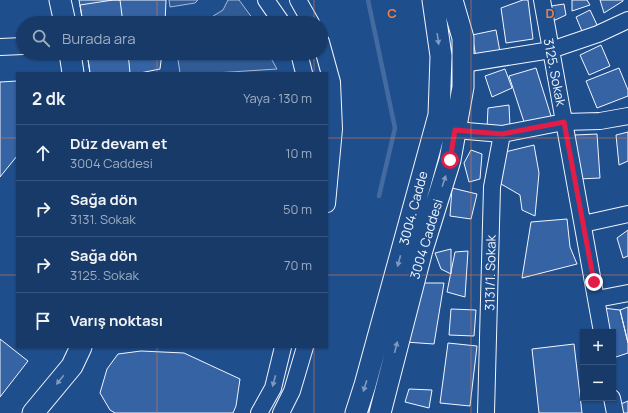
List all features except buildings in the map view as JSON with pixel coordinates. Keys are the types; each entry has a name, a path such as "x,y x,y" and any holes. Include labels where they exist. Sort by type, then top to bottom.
{"main road":[{"path":"60,0 65,16"},
{"name":"3004. Cadde","path":"356,413 439,114 441,56 433,0"},
{"path":"452,0 462,38 463,64"},
{"path":"71,60 73,72"},
{"name":"3004 Caddesi","path":"382,408 422,250 450,160 463,88 463,64"},
{"path":"33,413 72,366 81,348"}],"street":[{"path":"67,0 67,16"},
{"path":"266,0 277,16"},
{"path":"275,0 283,16"},
{"path":"298,0 306,16"},
{"name":"3125. Sokak","path":"542,0 601,329"},
{"path":"463,64 551,50 598,34 628,20"},
{"path":"0,47 16,46"},
{"path":"301,60 304,72"},
{"path":"326,60 332,82 334,129 328,193"},
{"path":"455,130 502,134 564,122 600,121 628,116"},
{"name":"3131/1. Sokak","path":"486,413 492,187 502,134"},
{"path":"583,224 628,214"},
{"path":"596,299 628,293"},
{"path":"259,413 272,388 283,348"},
{"path":"281,413 292,391 305,348"},
{"path":"613,401 615,413"}],"shaded area":[{"path":"169,0 198,0 195,3 170,7"},
{"path":"228,0 239,0 251,16 213,16 223,10"},
{"path":"178,60 272,60 277,69 230,72 180,72"}],"waterway":[{"path":"368,0 395,128 379,196"}],"route":[{"path":"450,160 455,130 502,134 564,122 594,282"}]}
